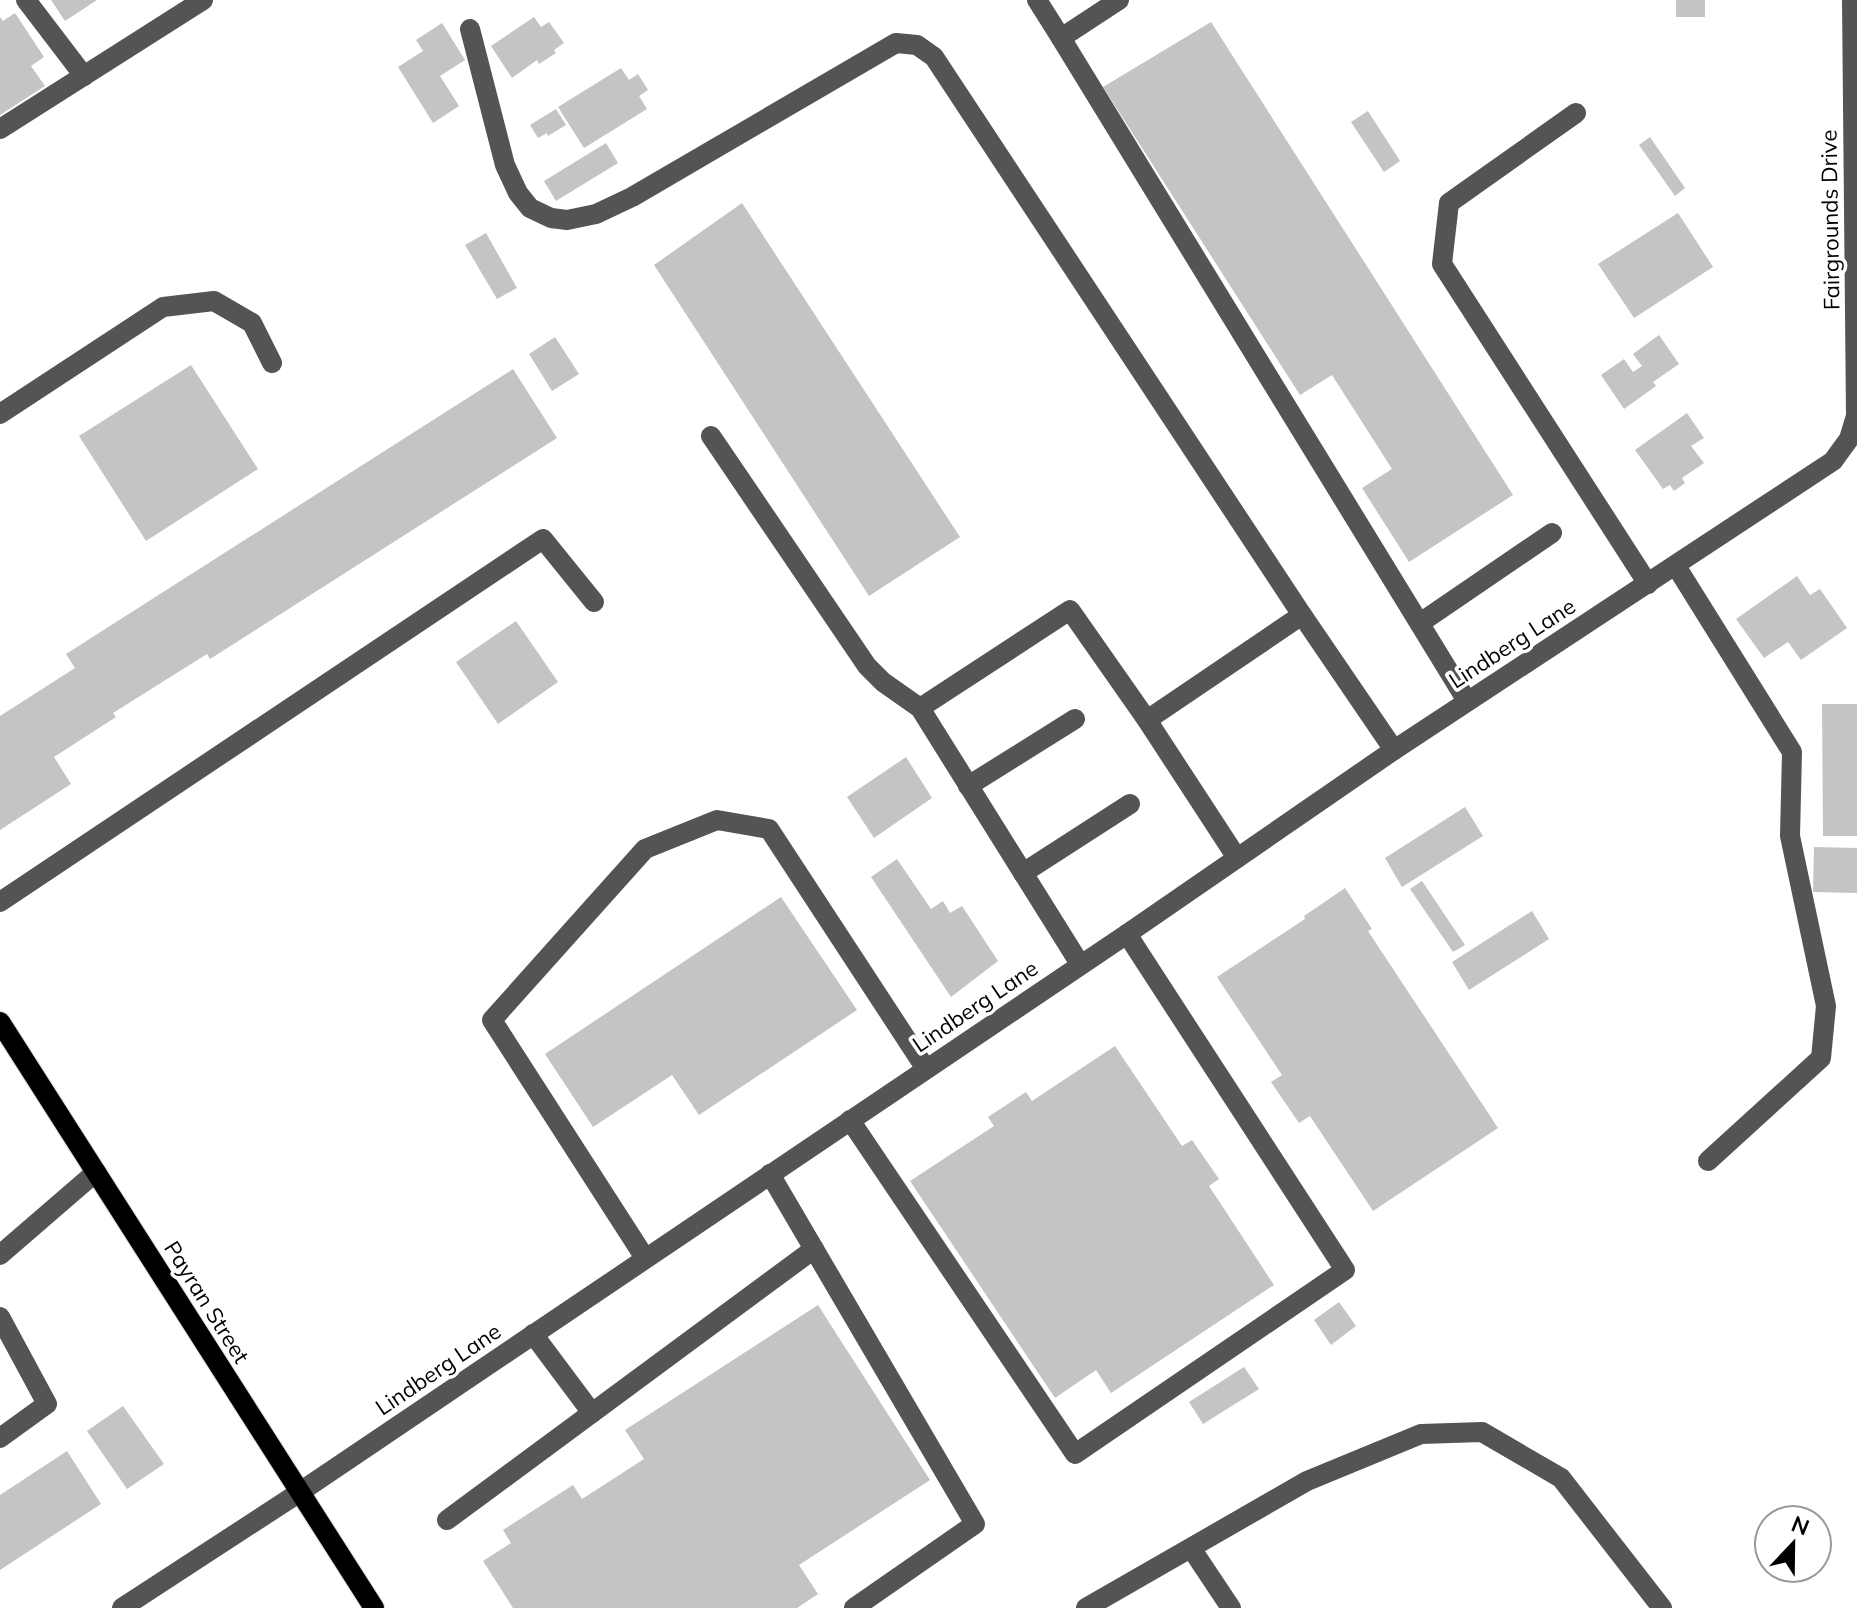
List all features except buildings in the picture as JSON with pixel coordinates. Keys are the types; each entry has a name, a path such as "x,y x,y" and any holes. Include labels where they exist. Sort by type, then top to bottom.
{"main road":[{"name":"Payran Street","path":"0,1022 374,1608"}],"street":[{"path":"26,0 84,76"},
{"path":"1037,0 1467,701"},
{"path":"1061,38 1119,0"},
{"name":"Fairgrounds Drive","path":"1849,439 1856,416 1852,0"},
{"path":"0,129 199,1"},
{"path":"470,29 505,165 518,193 530,208 551,218 567,220 596,214 632,197 896,43 917,45 934,57 1394,750"},
{"path":"1576,113 1449,203 1442,264 1648,584"},
{"path":"0,414 163,307 214,301 252,323 272,363"},
{"path":"711,436 867,666 883,682 920,708 1080,964"},
{"name":"Lindberg Lane","path":"122,1608 300,1492 1467,701 1833,461 1849,439"},
{"path":"1420,623 1552,533"},
{"path":"0,902 543,539 594,602"},
{"path":"1676,566 1792,752 1790,836 1826,1006 1821,1058 1708,1161"},
{"path":"920,708 1070,610 1147,720 1237,858"},
{"path":"1147,720 1302,615"},
{"path":"968,786 1075,719"},
{"path":"1023,873 1130,804"},
{"path":"645,1258 492,1020 645,849 717,820 769,829 926,1069"},
{"path":"850,1120 1075,1454 1088,1446 1345,1270 1127,934"},
{"path":"0,1255 96,1172"},
{"path":"770,1174 975,1524 854,1608"},
{"path":"447,1520 814,1249"},
{"path":"0,1317 47,1404 0,1438"},
{"path":"533,1334 592,1413"},
{"path":"1086,1608 1307,1481 1421,1434 1482,1432 1561,1478 1662,1608"},
{"path":"1191,1548 1231,1608"}]}
